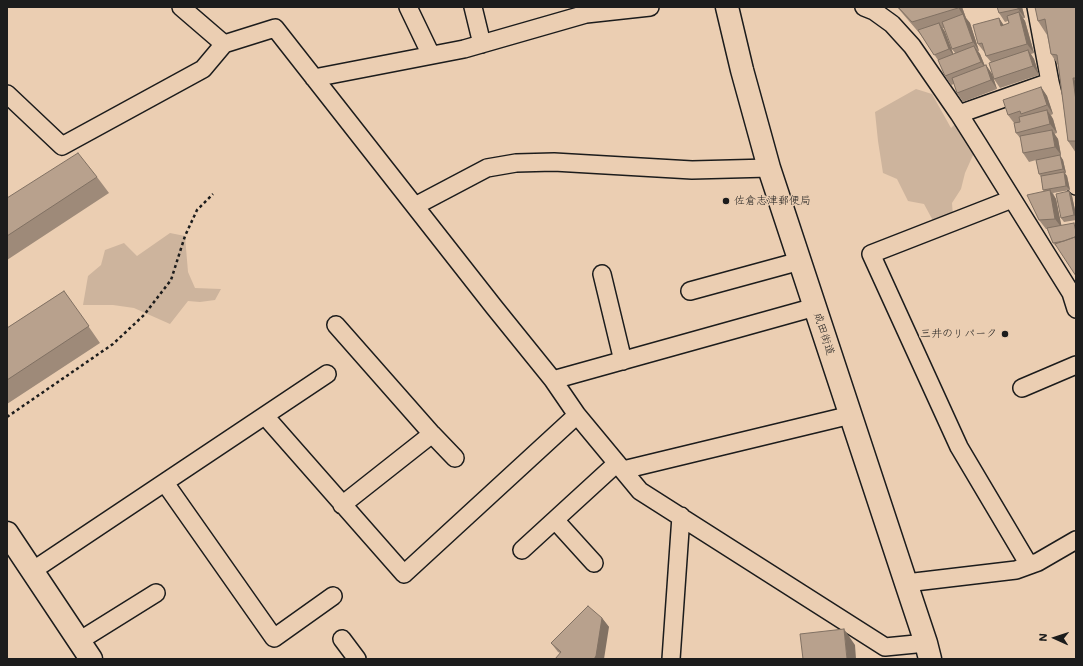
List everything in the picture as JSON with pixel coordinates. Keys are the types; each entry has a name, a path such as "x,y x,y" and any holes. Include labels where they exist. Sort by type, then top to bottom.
{"main road":[{"name":"成田街道","path":"727,7 742,70 769,168 928,651"},
{"path":"11,547 32,571 85,650"}],"street":[{"path":"181,7 224,44"},
{"path":"408,7 431,55"},
{"path":"473,7 482,44"},
{"path":"314,78 464,49 586,11 650,7"},
{"path":"864,7 874,11 892,24 912,46 959,114 1071,293 1076,309"},
{"path":"1036,7 1050,82 1076,186"},
{"path":"7,94 62,146 203,69 224,44 275,28 489,301 553,380 577,415 640,491 886,647 928,651"},
{"path":"959,114 1050,82"},
{"path":"415,206 487,168 516,162 554,162 692,170 769,168"},
{"path":"1012,199 871,254 959,447 1029,565"},
{"path":"690,291 800,261"},
{"path":"602,274 623,361"},
{"path":"553,380 815,307"},
{"path":"336,325 455,458"},
{"path":"1022,388 1076,365"},
{"path":"32,571 327,374"},
{"path":"265,416 404,574 577,415"},
{"path":"522,550 555,520 620,467 850,415"},
{"path":"342,505 432,434"},
{"path":"165,483 274,638 333,596"},
{"path":"672,659 681,516"},
{"path":"555,520 594,563"},
{"path":"906,584 1016,570 1038,562 1076,540"},
{"path":"85,650 156,592"},
{"path":"342,639 357,659"}],"path":[{"path":"7,416 112,344 144,315 171,280 185,236 197,210 213,194"}],"shaded area":[{"path":"916,89 932,94 951,128 958,121 978,144 965,173 961,189 952,203 953,217 937,228 924,204 908,201 897,179 883,173 878,141 875,112"},
{"path":"170,233 185,236 188,272 195,288 221,289 215,300 200,302 188,301 170,324 134,308 113,305 83,305 88,276 101,265 105,250 124,243 137,256"}],"building":[{"path":"898,7 958,7 958,8 912,22"},
{"path":"997,7 1018,7 1018,9 999,13"},
{"path":"1035,7 1076,7 1076,78 1073,78 1076,101 1076,141 1068,141 1057,55 1051,54 1045,19 1038,21"},
{"path":"1019,12 1027,44 986,56 982,43 978,44 973,25 999,18 1001,26 1009,23 1007,16"},
{"path":"963,14 973,42 952,49 942,22"},
{"path":"939,23 949,49 934,55 918,30"},
{"path":"974,46 981,62 945,76 938,60"},
{"path":"1028,50 1033,66 994,79 989,63"},
{"path":"986,65 991,80 957,93 952,78"},
{"path":"1041,87 1047,105 1021,114 1020,111 1008,115 1003,100"},
{"path":"1047,110 1050,124 1016,133 1014,123 1020,122 1019,117"},
{"path":"1052,130 1055,147 1023,153 1020,136"},
{"path":"78,153 97,177 7,236 7,198"},
{"path":"1060,155 1063,169 1039,174 1036,160"},
{"path":"1064,172 1066,186 1043,190 1041,176"},
{"path":"1050,190 1055,219 1039,220 1027,195"},
{"path":"1069,191 1074,215 1061,218 1056,194"},
{"path":"1074,223 1076,238 1053,243 1047,228"},
{"path":"1075,237 1076,244 1076,276 1055,244"},
{"path":"64,291 89,326 7,380 7,328"},
{"path":"588,606 602,618 596,656 594,659 555,659 561,652 551,643"},
{"path":"844,629 847,659 803,659 800,634"}],"place":[{"name":"佐倉志津郵便局","path":"726,201"},
{"name":"三井のリパーク","path":"1005,334"}]}
